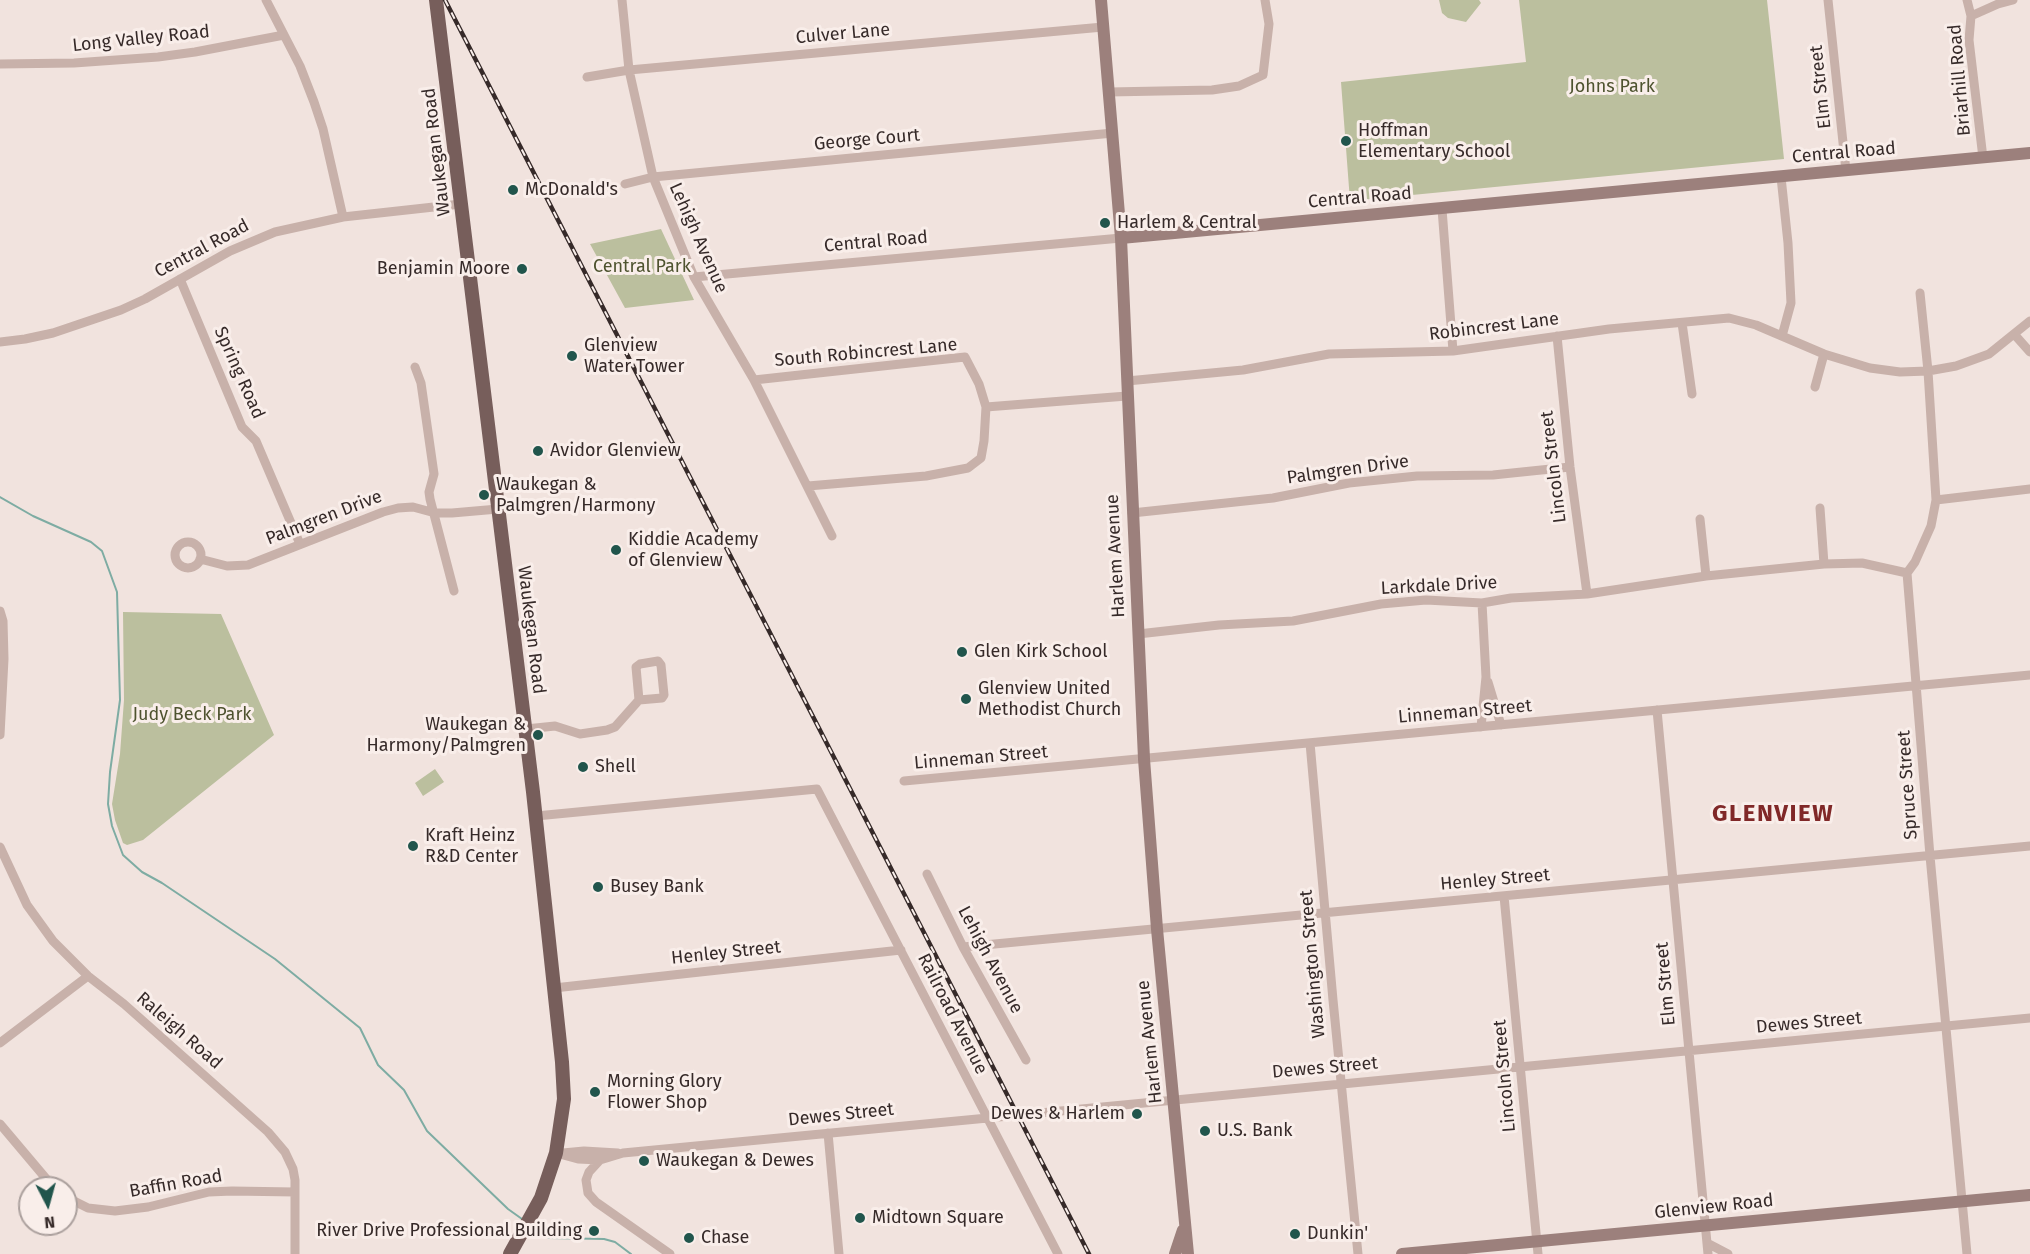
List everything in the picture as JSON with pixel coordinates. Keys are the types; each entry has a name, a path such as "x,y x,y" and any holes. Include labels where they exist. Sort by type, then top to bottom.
{"main road":[{"name":"Waukegan Road","path":"436,0 526,729 561,1046 564,1100 556,1154 547,1184 510,1254"},
{"name":"Harlem Avenue","path":"1101,0 1121,238 1144,759 1157,929 1188,1254"},
{"name":"Central Road","path":"1121,238 2030,153"},
{"name":"Glenview Road","path":"1402,1254 1537,1248 1705,1226 2030,1195"},
{"path":"1175,1254 1185,1220"}],"street":[{"path":"266,0 300,66 314,102 323,129 343,217"},
{"name":"Lehigh Avenue","path":"622,0 629,70 653,177 693,277 754,380 831,536"},
{"path":"1109,92 1160,89 1212,90 1239,86 1263,75 1269,24 1265,0"},
{"name":"Elm Street","path":"1828,0 1846,171"},
{"name":"Briarhill Road","path":"1967,0 1971,16 1969,40 1983,158"},
{"path":"1971,16 2013,0"},
{"name":"Culver Lane","path":"587,77 629,70 1103,27"},
{"name":"Long Valley Road","path":"0,64 74,63 158,57 284,34"},
{"name":"George Court","path":"625,184 653,177 1113,133"},
{"path":"1781,177 1791,303 1782,336"},
{"name":"Central Road","path":"0,342 73,328 121,310 249,242 275,232 343,217 461,204"},
{"path":"1442,208 1453,351"},
{"name":"Central Road","path":"693,277 1121,238"},
{"name":"Spring Road","path":"180,279 242,427 256,441 300,544"},
{"path":"1907,573 1921,551 1931,526 1936,500 1928,371 1920,293"},
{"name":"Robincrest Lane","path":"1126,381 1243,370 1329,354 1453,351 1557,336 1729,318 1756,325 1824,354 1870,368 1900,372 1928,371 1956,366 1989,354 2030,321"},
{"path":"1682,323 1692,394"},
{"path":"2014,334 2030,352"},
{"name":"Lincoln Street","path":"1557,336 1570,467 1587,594"},
{"path":"1815,387 1824,354"},
{"name":"South Robincrest Lane","path":"754,380 965,357 979,384 986,407"},
{"path":"415,367 421,383 434,474 429,492 454,591"},
{"path":"808,486 926,476 968,468 981,458 986,407 1127,396"},
{"name":"Palmgren Drive","path":"1132,513 1272,498 1360,482 1417,477 1493,475 1570,467"},
{"path":"1936,500 2030,489"},
{"name":"Palmgren Drive","path":"200,559 228,566 248,565 398,508 413,507 435,513 482,512 498,509"},
{"path":"1820,508 1824,564"},
{"path":"1700,519 1706,576"},
{"name":"Larkdale Drive","path":"1138,634 1219,625 1293,621 1381,604 1426,600 1482,603 1511,598 1587,594 1706,576 1824,564 1862,563 1907,573"},
{"name":"Spruce Street","path":"1907,573 1930,856 1967,1254"},
{"path":"1481,727 1486,677 1482,603"},
{"path":"0,611 4,659 0,735"},
{"path":"526,729 555,726 575,733 607,730 621,721 639,700 662,698 664,695 661,665 658,662 640,663 636,667 639,700"},
{"name":"Linneman Street","path":"904,782 2030,675"},
{"path":"1486,677 1501,725"},
{"name":"Elm Street","path":"1657,710 1708,1254"},
{"name":"Washington Street","path":"1310,743 1358,1254"},
{"name":"Railroad Avenue","path":"536,816 816,789 1058,1254"},
{"name":"Henley Street","path":"963,947 2030,846"},
{"name":"Raleigh Road","path":"0,847 16,885 39,924 53,941 88,976 124,1004 268,1132 290,1161 295,1180 295,1254"},
{"name":"Lehigh Avenue","path":"927,874 963,947 1026,1060"},
{"name":"Lincoln Street","path":"1504,896 1537,1248"},
{"name":"Henley Street","path":"554,988 901,950"},
{"path":"0,1043 88,976"},
{"name":"Dewes Street","path":"556,1154 578,1151 623,1153 2030,1018"},
{"path":"0,1124 44,1176"},
{"path":"828,1133 839,1254"},
{"name":"Dewes Street","path":"556,1154 578,1159 600,1160 623,1153"},
{"path":"600,1160 589,1172 586,1180 588,1193 596,1202 670,1254"},
{"name":"Baffin Road","path":"78,1203 88,1208 115,1211 148,1207 209,1192 295,1192"},
{"path":"1707,1243 1728,1254"}],"green space":[{"path":"1439,0 1479,0 1481,3 1466,22 1448,18 1442,13"},
{"name":"Johns Park","path":"1519,0 1767,0 1784,159 1350,201 1341,82 1526,62"},
{"name":"Central Park","path":"661,229 694,300 625,308 590,244"},
{"name":"Judy Beck Park","path":"123,612 221,614 274,735 143,840 127,845 123,843 112,804 120,754 124,700"},
{"path":"435,769 444,782 423,796 415,783"}],"waterway":[{"path":"0,497 33,516 91,542 102,551 117,592 120,700 108,804 112,826 123,855 142,872 275,959 360,1028 378,1065 404,1090 427,1131 508,1209 522,1219"},
{"path":"531,1226 549,1238 604,1239 615,1242 631,1254"}],"railway":[{"path":"445,0 1089,1254"}],"place":[{"name":"Hoffman Elementary School","path":"1346,141"},
{"name":"McDonald's","path":"513,190"},
{"name":"Harlem & Central","path":"1105,223"},
{"name":"Benjamin Moore","path":"522,269"},
{"name":"Glenview Water Tower","path":"572,356"},
{"name":"Avidor Glenview","path":"538,451"},
{"name":"Waukegan & Palmgren/Harmony","path":"484,495"},
{"name":"Kiddie Academy of Glenview","path":"616,550"},
{"name":"Glen Kirk School","path":"962,652"},
{"name":"Glenview United Methodist Church","path":"966,699"},
{"name":"Waukegan & Harmony/Palmgren","path":"538,735"},
{"name":"Shell","path":"583,767"},
{"name":"Kraft Heinz R&D Center","path":"413,846"},
{"name":"Busey Bank","path":"598,887"},
{"name":"Morning Glory Flower Shop","path":"595,1092"},
{"name":"Dewes & Harlem","path":"1137,1114"},
{"name":"U.S. Bank","path":"1205,1131"},
{"name":"Waukegan & Dewes","path":"644,1161"},
{"name":"Midtown Square","path":"860,1218"},
{"name":"River Drive Professional Building","path":"594,1231"},
{"name":"Dunkin'","path":"1295,1234"},
{"name":"Chase","path":"689,1238"}],"district":[{"name":"GLENVIEW","path":"1773,814"}]}
